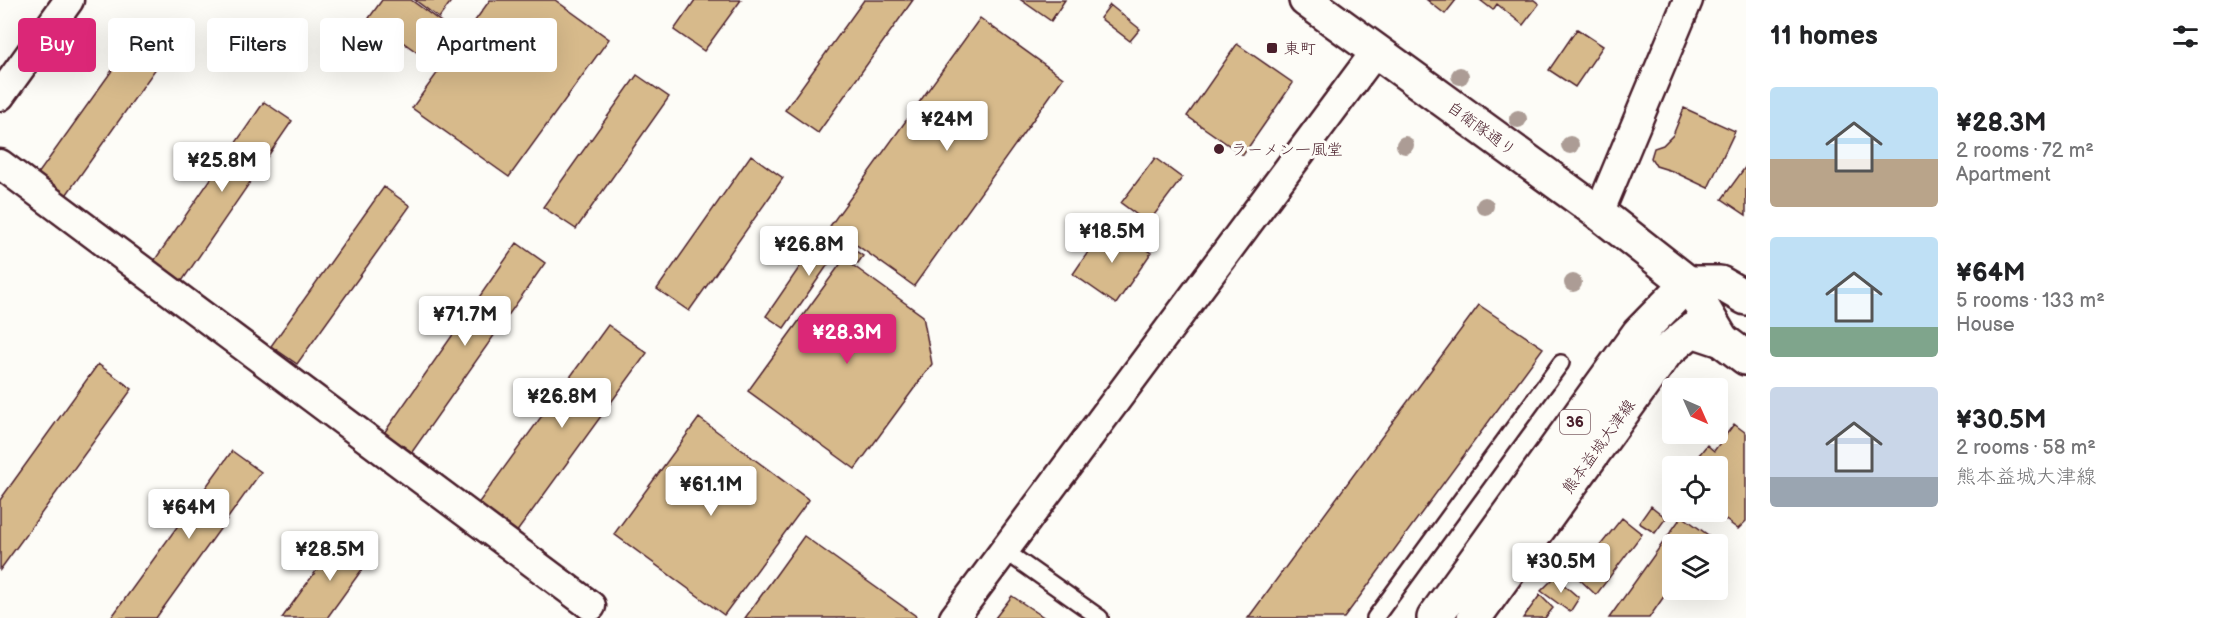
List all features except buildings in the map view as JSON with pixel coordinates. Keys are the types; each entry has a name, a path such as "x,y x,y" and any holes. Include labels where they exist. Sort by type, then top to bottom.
{"main road":[{"name":"自衛隊通り","path":"1306,0 1599,213 1688,283"},
{"path":"1688,283 1720,283 1746,298"},
{"path":"1688,283 1734,349"},
{"name":"熊本益城大津線","path":"1434,618 1639,333 1688,283"},
{"name":"熊本益城大津線","path":"1474,618 1666,352 1692,330 1734,349"}],"street":[{"path":"0,96 69,0"},
{"path":"1599,213 1688,0"},
{"path":"954,618 1376,51"},
{"path":"0,164 591,606"}],"lane":[{"path":"1375,618 1561,363"},
{"path":"1005,551 1100,618"}],"place":[{"name":"東町","path":"1272,48"},
{"name":"ラーメン一風堂","path":"1219,149"}]}
